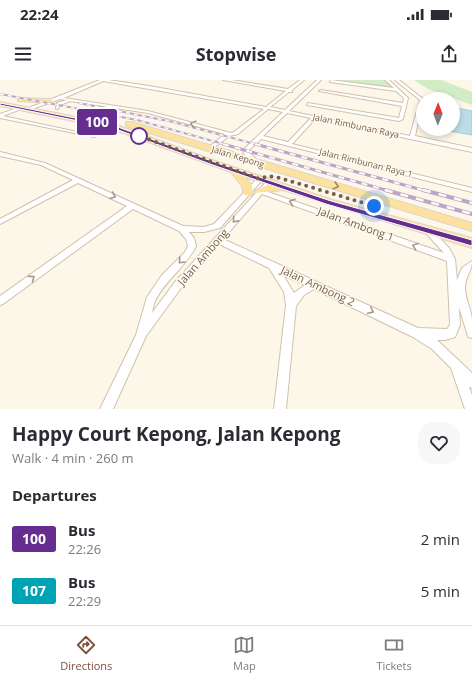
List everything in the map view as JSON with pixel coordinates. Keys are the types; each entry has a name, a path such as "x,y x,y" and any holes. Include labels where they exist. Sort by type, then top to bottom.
{"main road":[{"path":"0,99 33,102 56,102 68,111"},
{"name":"Jalan Kepong","path":"0,99 114,126 234,170 265,179 329,202 472,243"},
{"name":"Jalan Kepong","path":"0,104 20,108 68,111 132,124 472,228"},
{"path":"132,124 182,146 260,172 265,179 280,178 358,202 472,228"},
{"path":"234,170 247,186 248,193"},
{"path":"260,191 275,187 294,190"}],"street":[{"path":"35,108 56,102 102,80"},
{"name":"Jalan Rimbunan Raya","path":"102,80 190,93 287,111 472,150"},
{"path":"225,80 304,93"},
{"path":"56,102 58,104 64,101 77,101 148,112 231,134 236,134 302,80"},
{"path":"258,163 246,153 246,150 319,80"},
{"path":"331,81 398,90"},
{"path":"308,104 399,120 401,119 406,96 389,82"},
{"path":"389,82 400,82 422,100 412,138"},
{"path":"321,91 405,105"},
{"path":"56,102 77,101"},
{"path":"0,116 20,108"},
{"path":"0,116 94,136"},
{"path":"289,144 314,117"},
{"path":"210,149 231,134"},
{"name":"Jalan Rimbunan Raya 1","path":"260,137 472,190"},
{"path":"220,151 236,152 249,147"},
{"path":"0,154 43,164 182,229"},
{"name":"Jalan Ambong","path":"106,409 141,336 178,285 260,191 265,179"},
{"name":"Jalan Ambong","path":"182,229 202,231 210,230 217,226 248,193 265,179"},
{"path":"0,222 78,180"},
{"name":"Jalan Ambong 1","path":"260,191 451,259"},
{"path":"0,301 133,205"},
{"name":"Jalan Ambong","path":"141,336 150,300 165,278 188,254 192,246 190,238 182,229"},
{"path":"417,333 445,335 451,333 455,325 451,259 446,250 428,231"},
{"name":"Jalan Ambong 2","path":"217,240 417,333"},
{"path":"472,264 466,268 460,283 462,298 472,333"},
{"path":"272,265 282,278 288,290 291,305 280,409"},
{"path":"291,305 297,295 305,288 314,285"},
{"path":"417,333 436,345 472,382"},
{"path":"456,364 471,409"}],"green space":[{"path":"339,80 384,80 393,88 391,88"},
{"path":"414,80 441,80 472,92 472,105 460,101 460,92 436,92 428,89"}],"water":[{"path":"460,109 472,111 472,135 460,133"}],"railway":[{"path":"0,94 137,120 227,145"},
{"path":"79,103 173,122 259,145"},
{"path":"223,144 389,191"},
{"path":"255,144 426,191"},
{"path":"385,190 472,214"},
{"path":"423,190 472,203"}],"bus line":[{"name":"100","path":"0,104 114,126 215,164 329,202 363,213 472,243"}],"route":[{"path":"139,136 134,134 260,179 263,177 272,176 374,206"}]}
